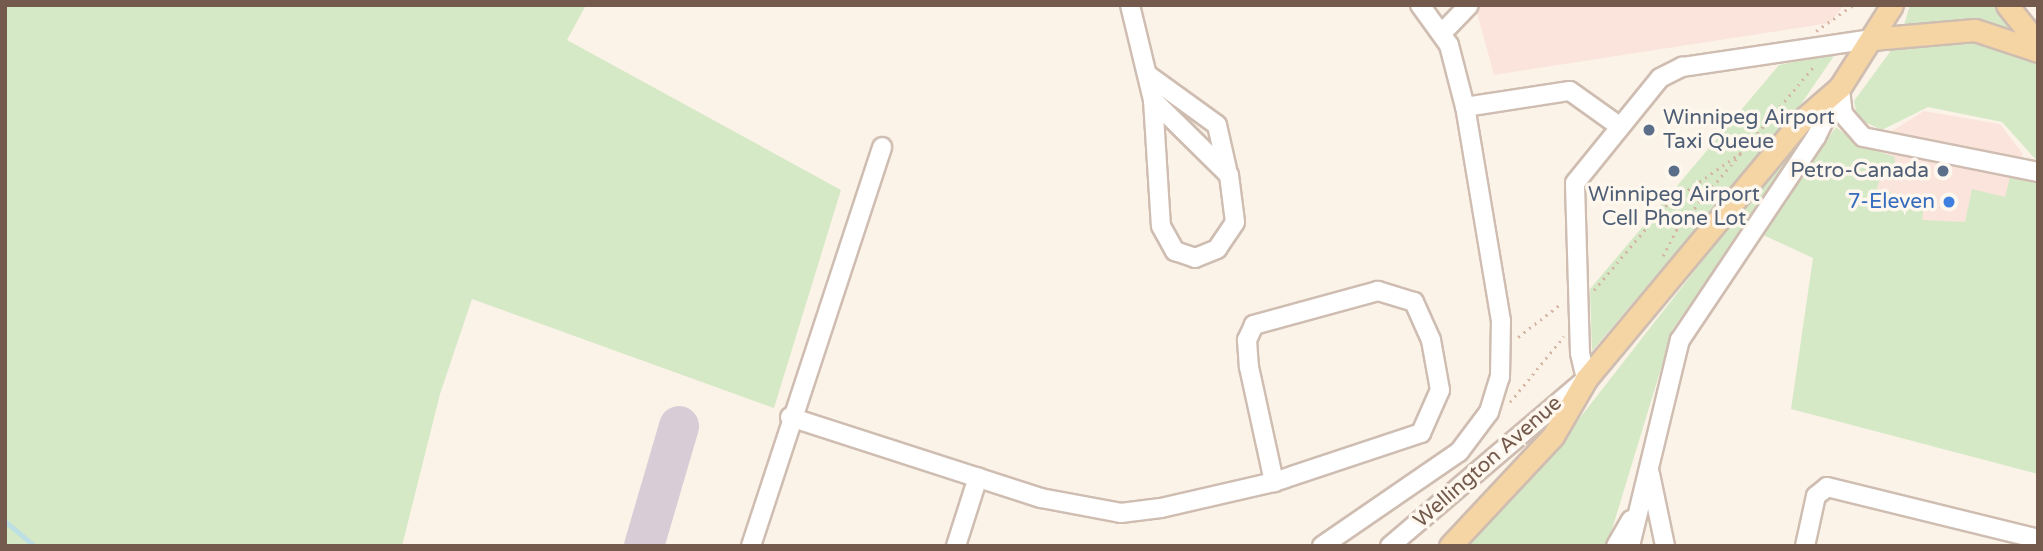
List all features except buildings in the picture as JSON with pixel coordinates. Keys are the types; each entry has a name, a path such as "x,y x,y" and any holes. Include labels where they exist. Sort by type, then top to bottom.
{"main road":[{"name":"Wellington Avenue","path":"1450,546 1553,436 1586,379 1801,121 1840,87 1892,5"},
{"path":"2007,5 2038,44"},
{"path":"1872,39 1975,30 2038,51"}],"street":[{"path":"1130,5 1153,100 1161,226 1175,251 1195,258 1217,249 1235,222 1217,125 1148,75"},
{"path":"1322,546 1459,452 1489,412 1503,360 1465,107 1443,32 1420,5"},
{"path":"1443,32 1469,5"},
{"path":"1586,379 1579,335 1576,183 1619,126 1674,69 1872,39"},
{"path":"1840,87 1843,114 1863,137 2038,172"},
{"name":"Wellington Avenue","path":"1630,546 1680,340 1816,137 1840,87"},
{"path":"1465,107 1570,91 1619,126"},
{"path":"1153,100 1228,175"},
{"path":"751,546 790,417 882,147"},
{"path":"790,417 978,477 1121,513 1274,482 1410,439 1429,426 1440,390 1437,371 1414,302 1378,291 1254,325 1247,341 1249,367 1274,482"},
{"name":"Wellington Avenue","path":"1390,546 1586,379"},
{"path":"1649,467 1665,546"},
{"path":"956,546 978,477"},
{"path":"1616,546 1644,488"},
{"path":"1805,546 1816,496 1827,488 2038,539"}],"path":[{"path":"1659,265 1676,230 1797,94 1815,65 1815,32 1853,5"},
{"path":"1503,360 1547,308 1590,294 1698,177 1761,141"},
{"path":"1507,406 1559,336 1579,335"}],"shaded area":[{"path":"1468,5 1844,5 1830,23 1494,75 1477,13"},
{"path":"1924,111 2000,124 2023,154 2010,202 1967,235 1870,214 1892,131"}],"green space":[{"path":"5,5 586,5 567,40 841,190 774,408 472,299 440,394 402,546 5,546"},
{"path":"1910,5 1997,5 2012,27 1903,28"},
{"path":"1968,36 2038,61 2038,162 2002,122 1928,107 1882,130 1858,119 1854,101 1892,49"},
{"path":"1836,53 1799,107 1592,351 1590,289 1779,65"},
{"path":"1810,123 1814,126 1673,329 1607,546 1459,546 1568,433"},
{"path":"1836,127 1859,145 1895,157 1895,173 1882,170 1877,189 1891,192 1888,206 1924,205 1922,220 1965,222 1972,189 2005,197 2010,177 2038,183 2038,474 1791,409 1813,258 1761,234"}],"waterway":[{"path":"5,521 35,546"}],"taxiway":[{"path":"644,546 679,426"}],"place":[{"name":"Winnipeg Airport Taxi Queue","path":"1649,130"},
{"name":"Winnipeg Airport Cell Phone Lot","path":"1674,171"},
{"name":"Petro-Canada","path":"1943,171"},
{"name":"7-Eleven","path":"1949,202"}]}
